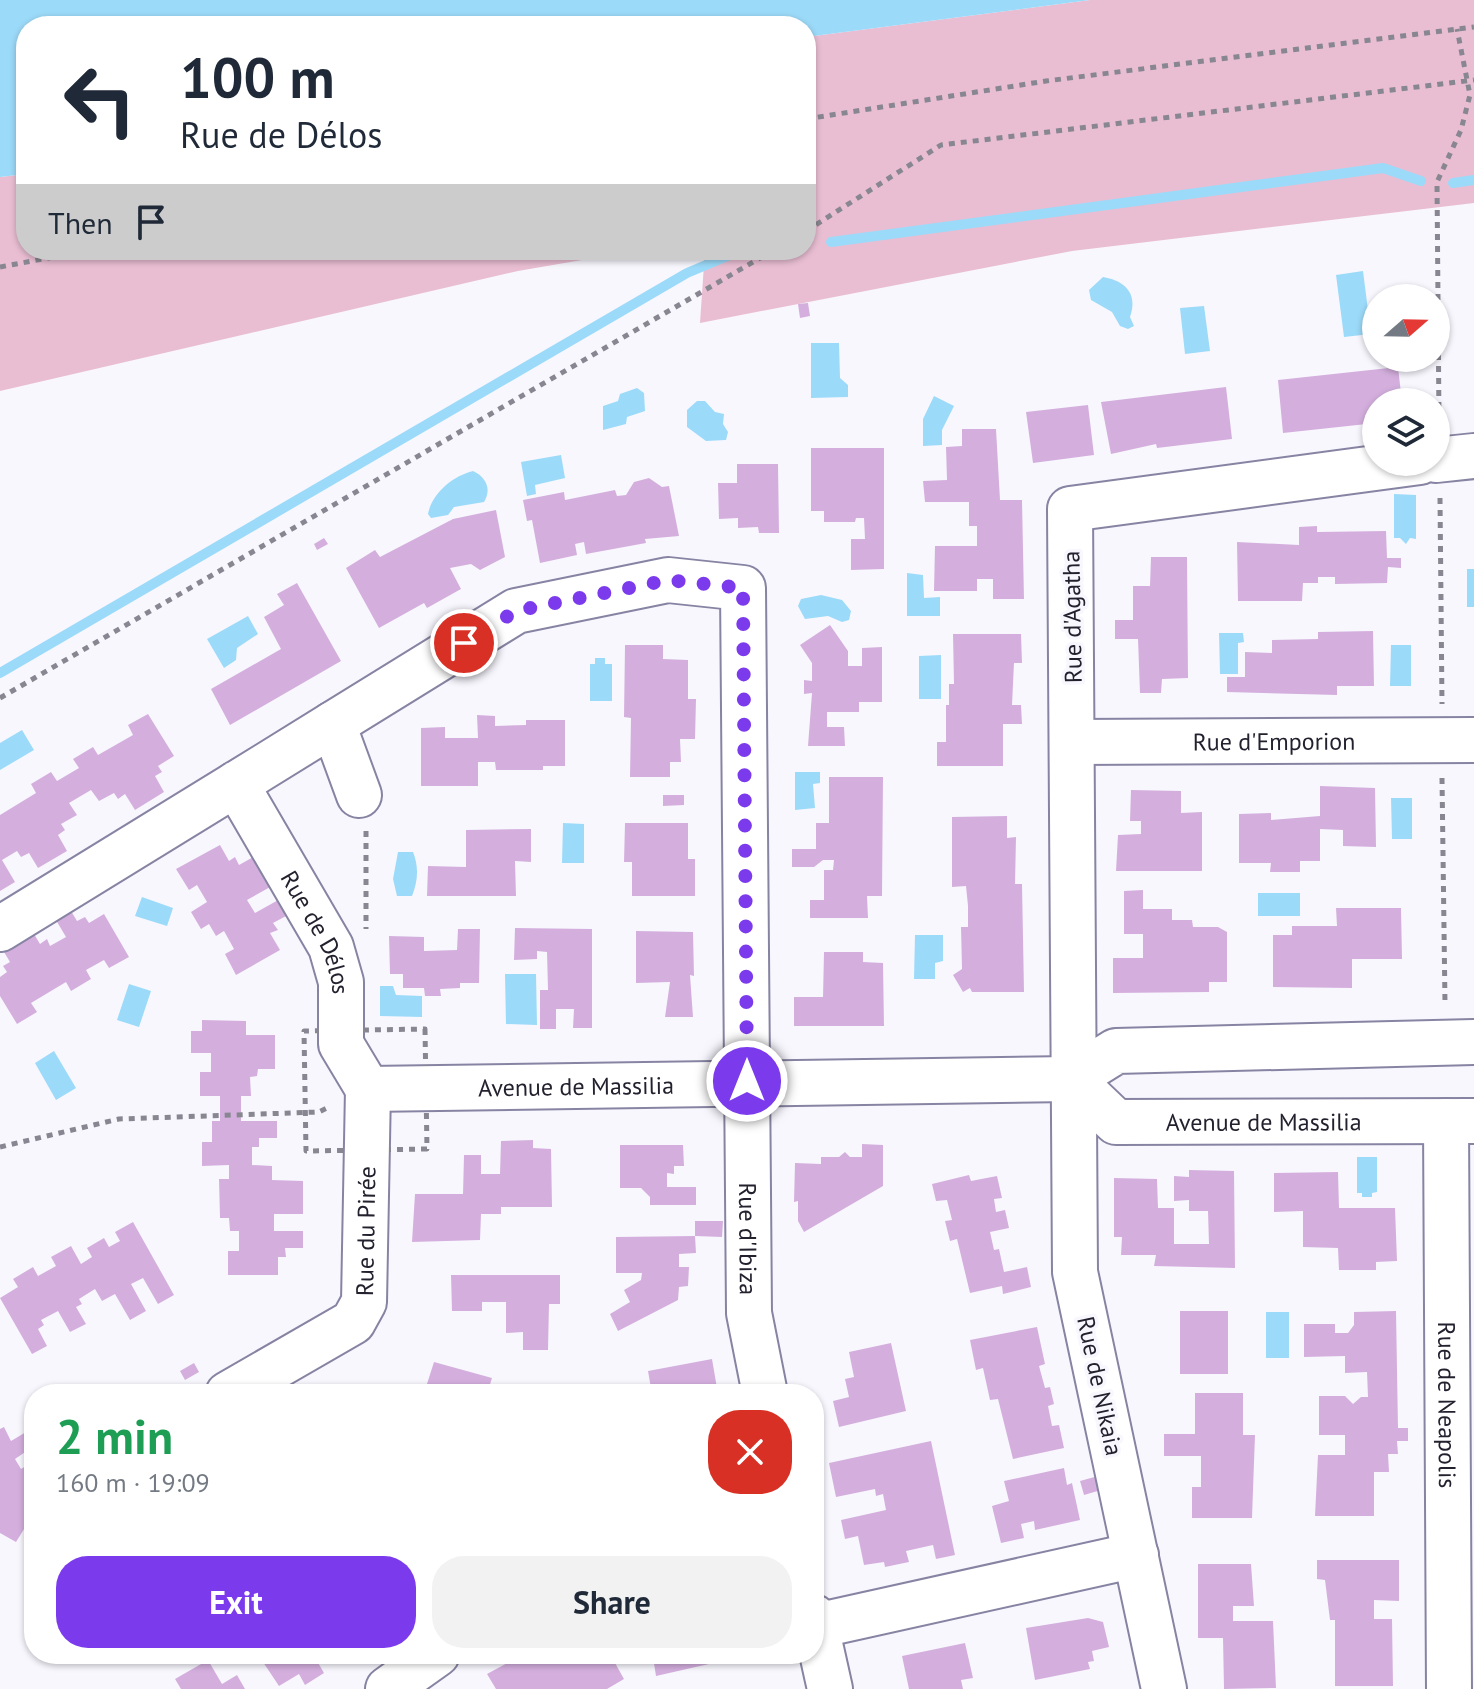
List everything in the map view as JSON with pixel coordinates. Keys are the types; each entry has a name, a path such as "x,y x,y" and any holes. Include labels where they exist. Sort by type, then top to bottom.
{"street":[{"name":"Rue d'Agatha","path":"1071,1079 1074,742 1070,509 1362,470"},
{"path":"0,929 516,611 668,580 743,588 747,1081"},
{"path":"333,724 359,795"},
{"name":"Rue d'Emporion","path":"1074,742 1458,741"},
{"name":"Rue de Délos","path":"236,784 331,947 341,982 341,1044 368,1089"},
{"path":"1071,1079 1116,1051 1459,1042"},
{"name":"Avenue de Massilia","path":"368,1089 747,1081 1071,1079 1116,1122 1460,1121"},
{"name":"Rue de Nikaia","path":"1071,1079 1075,1272 1164,1689"},
{"name":"Rue d'Ibiza","path":"747,1081 749,1313 763,1384"},
{"name":"Rue du Pirée","path":"245,1384 353,1322 364,1302 368,1089"},
{"name":"Rue de Neapolis","path":"1449,1689 1460,1121"},
{"path":"824,1619 1136,1555"},
{"path":"824,1662 830,1689"},
{"path":"388,1689 423,1664"}],"path":[{"path":"816,117 1046,81 1474,27"},
{"path":"1441,388 1437,182 1461,130 1470,95 1470,81 1457,29"},
{"path":"816,225 941,145 1470,81"},
{"path":"0,267 37,260"},
{"path":"0,698 757,260"},
{"path":"1443,476 1458,741 1459,1042"},
{"path":"359,795 366,828 366,937"},
{"path":"367,1015 367,1030"},
{"path":"0,1147 119,1119 319,1112 368,1089"}],"shaded area":[{"path":"1090,0 1474,0 1474,203 1072,251 700,323 704,260 816,260 816,36"},
{"path":"16,175 16,260 582,260 518,271 0,391 0,177"}],"water":[{"path":"0,0 1090,0 816,36 816,16 16,16 16,175 0,177"},
{"path":"1363,271 1362,335 1344,337 1336,275"},
{"path":"1103,277 1124,285 1128,290 1132,302 1130,317 1134,326 1128,329 1120,326 1112,312 1091,300 1089,290"},
{"path":"1204,306 1210,351 1185,354 1180,308"},
{"path":"811,343 839,343 840,378 848,385 848,397 811,398"},
{"path":"637,388 644,393 645,411 627,417 626,424 603,430 603,406 618,401 620,394"},
{"path":"934,396 954,406 942,430 942,445 923,446 923,419"},
{"path":"697,401 705,401 715,412 724,414 723,424 728,432 726,440 706,441 687,427 687,410"},
{"path":"561,455 565,478 535,485 536,494 527,496 521,462"},
{"path":"473,471 486,484 484,502 454,507 448,515 431,518 428,514 430,506 439,492 451,481"},
{"path":"1394,494 1416,495 1416,539 1410,538 1406,544 1400,538 1394,538"},
{"path":"1467,569 1474,569 1474,607 1467,607"},
{"path":"907,573 923,575 924,598 940,597 940,616 907,616"},
{"path":"821,595 842,600 851,611 849,620 842,622 828,616 805,619 798,606 801,599"},
{"path":"248,616 258,634 237,648 236,660 224,668 207,639"},
{"path":"1219,633 1243,633 1244,642 1238,643 1238,674 1220,674"},
{"path":"1391,645 1411,645 1411,686 1390,686"},
{"path":"941,655 941,699 919,699 919,656"},
{"path":"595,658 605,658 605,664 612,664 612,701 590,701 590,664 595,664"},
{"path":"22,730 34,750 0,770 0,743"},
{"path":"795,772 820,772 820,783 813,784 815,808 795,810"},
{"path":"1391,798 1412,798 1412,839 1392,839"},
{"path":"563,823 584,824 584,863 562,863"},
{"path":"398,852 413,852 415,858 417,874 412,896 397,896 393,879"},
{"path":"1258,893 1300,893 1300,916 1258,916"},
{"path":"142,897 173,908 167,926 135,916"},
{"path":"915,935 943,935 943,961 935,963 935,979 914,979"},
{"path":"505,974 536,974 537,1025 506,1024"},
{"path":"129,984 151,991 139,1027 117,1020"},
{"path":"380,986 393,986 396,995 422,996 422,1017 380,1016"},
{"path":"54,1051 76,1088 56,1100 35,1063"},
{"path":"1357,1157 1377,1157 1377,1192 1372,1193 1372,1197 1362,1197 1362,1193 1357,1193"},
{"path":"1266,1312 1289,1312 1289,1358 1266,1358"}],"building":[{"path":"808,303 810,316 800,318 798,304"},
{"path":"1362,371 1399,372 1400,388 1362,388 1362,425 1283,433 1278,380"},
{"path":"1226,387 1232,439 1157,448 1156,444 1111,454 1101,402"},
{"path":"1088,405 1094,455 1033,463 1026,412"},
{"path":"962,429 996,429 1000,500 1022,500 1024,599 993,599 993,579 977,579 977,591 934,591 935,546 977,546 977,526 969,526 969,502 925,502 923,481 947,480 946,447 962,446"},
{"path":"811,448 884,448 884,569 851,570 851,539 865,539 864,518 856,518 855,522 824,522 824,511 811,511"},
{"path":"737,464 778,464 779,533 759,533 758,527 738,528 738,518 719,519 718,483 737,483"},
{"path":"649,478 662,487 669,486 679,536 645,539 646,543 586,554 584,542 575,544 577,555 540,563 532,520 527,521 523,500 564,492 565,500 615,490 617,496 626,495 634,482"},
{"path":"496,510 505,557 480,570 471,564 450,568 461,589 427,608 424,603 379,628 346,568 375,550 380,557 453,519"},
{"path":"1317,526 1317,532 1386,531 1387,558 1401,558 1401,568 1388,567 1387,583 1335,584 1335,577 1318,577 1318,583 1303,583 1302,601 1238,601 1237,542 1299,545 1299,527"},
{"path":"324,538 328,544 317,550 314,544"},
{"path":"1151,557 1187,557 1188,678 1162,679 1161,693 1140,693 1138,639 1115,639 1115,620 1133,620 1133,586 1150,586"},
{"path":"297,583 341,661 230,725 211,689 281,649 264,617 284,605 277,594"},
{"path":"830,625 848,651 848,666 862,666 862,648 882,647 882,702 859,702 859,712 827,712 827,727 844,727 845,746 808,746 812,693 804,694 804,680 812,681 812,663 800,645"},
{"path":"1373,631 1374,686 1337,686 1337,695 1227,692 1227,677 1245,677 1245,652 1272,653 1272,640 1318,639 1318,632"},
{"path":"953,634 1021,634 1022,663 1014,663 1012,705 1021,705 1022,724 1003,724 1003,766 937,766 937,742 946,742 949,684 954,684"},
{"path":"625,645 663,645 663,659 688,660 688,699 696,699 695,739 680,739 681,762 670,762 670,777 630,777 631,718 624,717"},
{"path":"148,714 174,756 158,766 162,772 155,776 164,792 135,810 125,794 118,799 114,793 99,801 91,790 69,803 77,815 61,824 65,830 58,835 67,851 38,868 29,853 21,857 17,851 2,860 15,882 0,891 0,815 36,793 31,784 51,772 57,781 79,768 73,759 93,747 98,755 133,735 128,725"},
{"path":"477,715 495,716 495,726 526,725 526,720 565,720 565,766 543,766 543,770 496,770 495,762 478,762 478,786 421,786 421,728 445,727 445,738 478,738"},
{"path":"829,777 883,777 882,896 867,896 868,918 810,918 810,900 824,900 824,870 833,870 834,860 823,860 814,867 792,867 792,849 816,849 816,823 829,823"},
{"path":"1320,786 1375,788 1376,847 1343,846 1343,830 1320,829 1320,861 1300,861 1300,872 1270,872 1271,863 1239,863 1239,814 1271,813 1271,820 1320,816"},
{"path":"1131,790 1181,791 1181,813 1202,812 1202,871 1116,871 1118,835 1141,834 1141,821 1130,821"},
{"path":"663,795 684,795 684,805 663,806"},
{"path":"1007,816 1007,838 1016,837 1015,884 1022,884 1024,992 972,992 970,988 963,992 953,975 962,969 961,927 968,927 968,906 966,886 952,887 952,817"},
{"path":"625,823 688,823 688,859 695,859 695,896 632,896 632,862 624,862"},
{"path":"531,829 531,862 515,861 516,896 427,896 428,866 466,867 466,830"},
{"path":"220,845 229,861 235,857 239,865 255,856 272,886 247,900 255,913 280,899 288,915 273,923 278,930 270,933 280,950 236,975 225,954 234,949 224,931 216,936 209,924 201,929 191,912 207,902 197,885 189,890 176,869"},
{"path":"1143,890 1143,909 1172,909 1172,920 1192,920 1193,927 1218,927 1227,932 1227,982 1209,982 1209,992 1113,993 1113,958 1143,958 1143,934 1124,934 1124,891"},
{"path":"68,906 77,921 85,917 89,923 104,914 129,957 109,968 104,960 86,970 91,979 71,991 66,982 31,1003 37,1012 17,1024 0,996 0,977 7,972 3,966 10,962 1,947 31,929 40,944 47,939 50,946 66,937 53,915"},
{"path":"1336,908 1401,908 1402,959 1352,959 1352,988 1273,987 1273,935 1292,935 1292,926 1337,926"},
{"path":"515,928 592,929 592,1028 573,1028 574,1009 556,1009 556,1029 540,1029 540,990 548,990 547,952 537,951 537,959 514,960"},
{"path":"458,929 480,929 479,983 460,983 460,988 440,989 441,996 425,996 424,988 403,988 403,974 390,974 389,936 424,937 424,951 457,950"},
{"path":"636,931 693,932 694,976 690,975 693,1017 665,1017 670,982 636,983"},
{"path":"824,952 863,952 863,962 883,963 884,1026 794,1026 794,997 823,997"},
{"path":"202,1020 246,1021 246,1035 275,1035 275,1069 258,1069 257,1076 250,1077 251,1096 241,1096 241,1121 277,1121 277,1138 259,1138 259,1147 252,1147 252,1165 272,1166 272,1180 303,1181 303,1214 274,1214 274,1231 303,1231 303,1248 285,1248 286,1257 278,1257 278,1275 228,1275 228,1251 239,1251 239,1231 230,1231 229,1218 220,1218 219,1179 229,1179 229,1165 202,1166 202,1142 212,1142 212,1121 220,1121 220,1096 200,1096 200,1072 211,1072 211,1053 191,1053 191,1031 202,1031"},
{"path":"533,1140 533,1148 551,1149 552,1207 501,1207 501,1214 481,1214 480,1240 412,1242 415,1194 463,1194 464,1155 481,1155 481,1174 500,1174 501,1141"},
{"path":"862,1144 883,1145 883,1186 804,1232 798,1221 798,1201 794,1202 795,1163 821,1164 821,1157 839,1157 845,1152 850,1157 862,1157"},
{"path":"620,1145 683,1145 684,1166 674,1166 674,1174 667,1173 667,1187 696,1187 696,1205 650,1205 650,1197 641,1188 620,1188"},
{"path":"1189,1170 1234,1171 1235,1268 1154,1266 1156,1255 1121,1255 1122,1237 1114,1237 1114,1178 1157,1179 1158,1208 1174,1208 1174,1244 1209,1244 1208,1211 1189,1211 1189,1200 1174,1201 1174,1176 1189,1177"},
{"path":"1338,1172 1339,1208 1395,1208 1397,1261 1376,1262 1376,1270 1339,1270 1338,1248 1303,1247 1303,1211 1274,1212 1274,1173"},
{"path":"969,1175 971,1181 997,1176 1002,1198 994,1199 996,1212 1005,1210 1009,1228 990,1232 994,1250 999,1249 1004,1272 1027,1267 1031,1287 1003,1294 1002,1286 970,1293 957,1239 950,1241 945,1221 952,1220 947,1200 936,1201 932,1184"},
{"path":"695,1221 723,1221 722,1237 695,1236"},
{"path":"133,1222 174,1295 158,1304 143,1278 131,1284 146,1311 130,1320 115,1294 102,1301 95,1289 79,1299 82,1304 76,1307 86,1324 70,1332 58,1311 41,1320 44,1325 38,1329 47,1346 32,1354 0,1298 18,1287 13,1279 33,1267 38,1276 56,1266 51,1257 71,1246 81,1264 92,1257 87,1248 104,1238 109,1247 120,1241 115,1232"},
{"path":"695,1236 696,1253 679,1254 679,1267 689,1267 688,1286 679,1287 678,1300 618,1331 610,1314 630,1302 624,1290 641,1280 642,1273 616,1273 616,1237"},
{"path":"451,1275 560,1275 560,1304 549,1304 548,1350 523,1350 523,1332 506,1333 506,1302 482,1302 482,1311 452,1311"},
{"path":"1180,1311 1228,1311 1228,1374 1180,1374"},
{"path":"1396,1311 1398,1428 1408,1428 1408,1441 1397,1441 1398,1454 1388,1454 1389,1472 1374,1472 1374,1516 1315,1516 1318,1455 1345,1455 1345,1435 1319,1435 1319,1396 1345,1396 1353,1404 1361,1397 1368,1397 1367,1372 1345,1373 1345,1356 1304,1357 1304,1324 1335,1324 1335,1333 1348,1333 1354,1325 1354,1312"},
{"path":"1037,1327 1045,1364 1039,1366 1045,1388 1050,1387 1054,1404 1048,1406 1052,1426 1059,1425 1064,1448 1013,1459 998,1399 990,1400 983,1368 976,1370 970,1340"},
{"path":"891,1343 906,1411 839,1427 833,1401 849,1397 845,1379 854,1377 849,1352"},
{"path":"712,1359 716,1384 650,1384 648,1371"},
{"path":"434,1362 492,1378 490,1384 427,1384"},
{"path":"194,1363 199,1372 185,1380 180,1371"},
{"path":"1195,1393 1243,1393 1243,1435 1255,1435 1252,1518 1192,1518 1192,1487 1201,1487 1201,1456 1164,1456 1164,1434 1195,1434"},
{"path":"4,1427 11,1441 24,1433 24,1453 15,1459 21,1469 24,1467 24,1529 16,1542 0,1533 0,1429"},
{"path":"931,1441 955,1555 936,1559 933,1545 906,1551 909,1562 885,1567 884,1562 864,1565 858,1536 845,1539 841,1520 886,1510 883,1494 876,1496 875,1489 836,1497 829,1463"},
{"path":"1064,1468 1067,1485 1072,1483 1080,1520 1035,1530 1034,1521 1021,1524 1024,1538 1001,1543 992,1506 1009,1501 1004,1481"},
{"path":"1098,1476 1101,1490 1084,1495 1080,1481"},
{"path":"1317,1560 1399,1560 1399,1601 1374,1600 1374,1619 1392,1619 1393,1686 1335,1686 1335,1620 1330,1620 1325,1580 1317,1579"},
{"path":"1198,1564 1251,1564 1254,1606 1233,1606 1233,1621 1273,1621 1276,1688 1224,1689 1223,1638 1198,1638"},
{"path":"1088,1618 1103,1622 1109,1647 1092,1651 1094,1661 1088,1662 1090,1669 1035,1680 1026,1628"},
{"path":"965,1643 973,1678 961,1680 963,1689 909,1689 902,1656"},
{"path":"201,1664 210,1664 222,1684 237,1675 245,1689 181,1689 175,1679"},
{"path":"264,1664 319,1664 324,1673 305,1685 299,1674 279,1686"},
{"path":"505,1664 616,1664 624,1679 607,1689 496,1689 487,1674"},
{"path":"654,1664 709,1664 656,1676"}],"waterway":[{"path":"831,242 1383,168 1421,181"},
{"path":"1453,183 1474,180"},
{"path":"0,673 687,273 718,260"}],"route":[{"path":"464,643 516,611 668,580 743,588 747,1081"}]}
